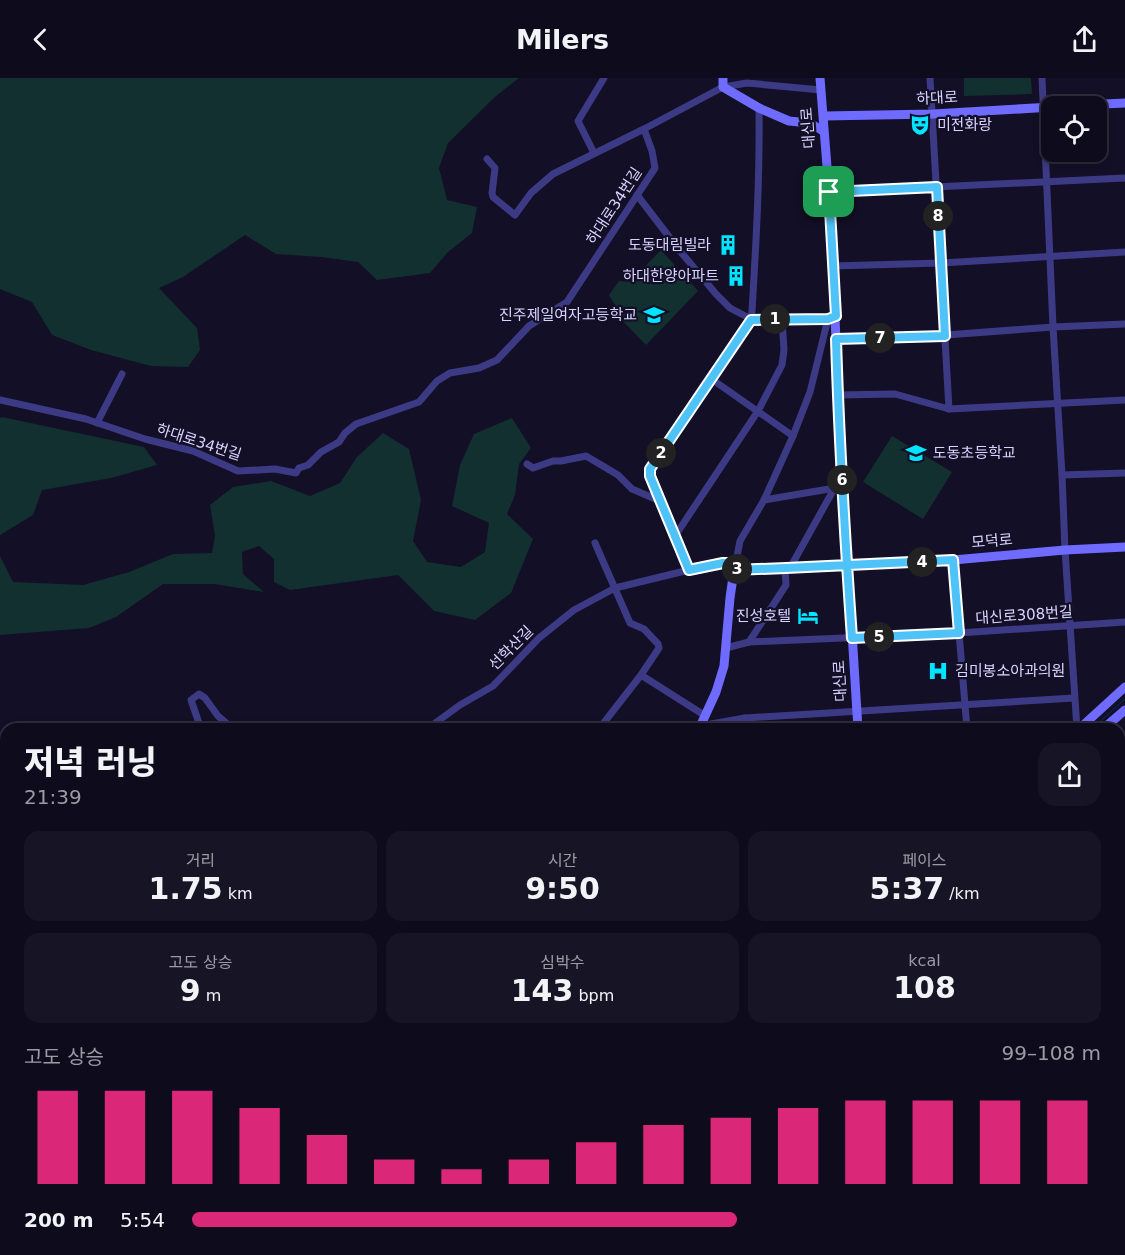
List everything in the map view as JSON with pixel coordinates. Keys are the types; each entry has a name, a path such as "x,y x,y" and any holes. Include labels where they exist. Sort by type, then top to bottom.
{"street":[{"path":"594,153 578,121 604,78"},
{"name":"대신로","path":"820,78 829,192 832,317 836,339 838,488 847,564 857,723"},
{"path":"930,78 949,409"},
{"path":"1042,78 1046,96"},
{"name":"대신로","path":"723,83 747,82 821,90"},
{"path":"487,159 495,168 493,197 515,215 531,193 553,174 644,129 723,83 759,108 789,121 810,123 823,131"},
{"path":"1107,104 1125,103"},
{"name":"하대로","path":"824,116 933,114 1041,107"},
{"path":"689,570 650,476 650,469 751,320 758,226 759,108"},
{"name":"하대로34번길","path":"0,400 86,419 145,439 193,451 238,471 275,469 296,473 299,468 308,465 321,452 339,442 345,433 356,424 419,402 437,381 450,373 479,368 497,360 529,326 567,302 655,168 644,129"},
{"path":"1047,162 1053,327 1077,723"},
{"path":"829,192 1125,178"},
{"path":"637,195 680,251 730,308 751,320 832,317 813,381 793,436 764,500 740,541 730,598 724,666 716,692 702,723"},
{"path":"832,266 941,263 1125,252"},
{"path":"675,536 758,411 782,365 784,350 782,319"},
{"path":"836,339 945,336 1125,324"},
{"path":"97,423 122,374"},
{"path":"710,378 793,436"},
{"path":"838,395 896,394 949,409 1125,400"},
{"path":"527,464 533,468 553,460 561,461 586,456 618,475 632,489 660,501"},
{"path":"1062,475 1125,473"},
{"path":"764,500 838,488"},
{"path":"749,642 786,585 788,568 838,488"},
{"path":"595,543 630,622 644,629 659,648 642,675 604,723"},
{"name":"모덕로","path":"735,566 788,568 953,560 1125,547"},
{"path":"953,560 966,723"},
{"name":"선학산길","path":"436,723 460,705 493,686 539,638 574,610 615,588 723,563 735,566"},
{"name":"대신로308번길","path":"726,648 749,642 959,633 1125,622"},
{"path":"642,675 704,715"},
{"path":"1090,723 1125,687"},
{"path":"199,723 191,700 200,693 226,723"},
{"path":"722,723 745,718 1074,698"},
{"path":"1110,723 1123,713"},
{"path":"745,718 745,723"}],"green space":[{"path":"0,78 519,78 496,96 448,143 439,168 447,200 477,207 472,233 448,252 430,273 377,280 358,262 276,254 245,235 183,277 159,288 197,328 200,350 188,367 151,366 91,350 52,335 32,302 0,289"},
{"path":"964,78 1031,78 1032,94 964,96"},
{"path":"661,250 698,291 646,345 617,315 617,308 609,295 619,281 630,282"},
{"path":"0,418 144,447 157,465 111,478 42,490 33,515 0,535"},
{"path":"512,418 531,448 519,464 515,495 507,514 533,539 511,593 475,620 434,611 398,575 290,590 274,582 274,559 259,546 242,552 243,574 264,592 214,584 163,584 116,617 89,628 0,635 0,556 13,582 83,585 129,572 173,554 212,553 215,536 210,505 233,487 271,481 310,496 340,483 357,457 383,433 409,449 421,500 413,541 427,562 461,567 485,552 489,523 452,506 460,465 474,434"},
{"path":"892,436 952,472 923,519 863,482"}],"waterway":[{"path":"1098,723 1125,699"}],"place":[{"name":"미전화랑","path":"920,125"},
{"name":"도동대림빌라","path":"728,245"},
{"name":"하대한양아파트","path":"736,276"},
{"name":"진주제일여자고등학교","path":"654,315"},
{"name":"도동초등학교","path":"916,453"},
{"name":"진성호텔","path":"808,616"},
{"name":"김미봉소아과의원","path":"938,671"}],"route":[{"path":"829,192 836,316 828,319 751,320 650,469 650,476 689,570 723,563 736,563 734,570 847,564 953,560 959,633 852,638 847,564 843,487 836,339 945,336 937,187 829,192"}]}
